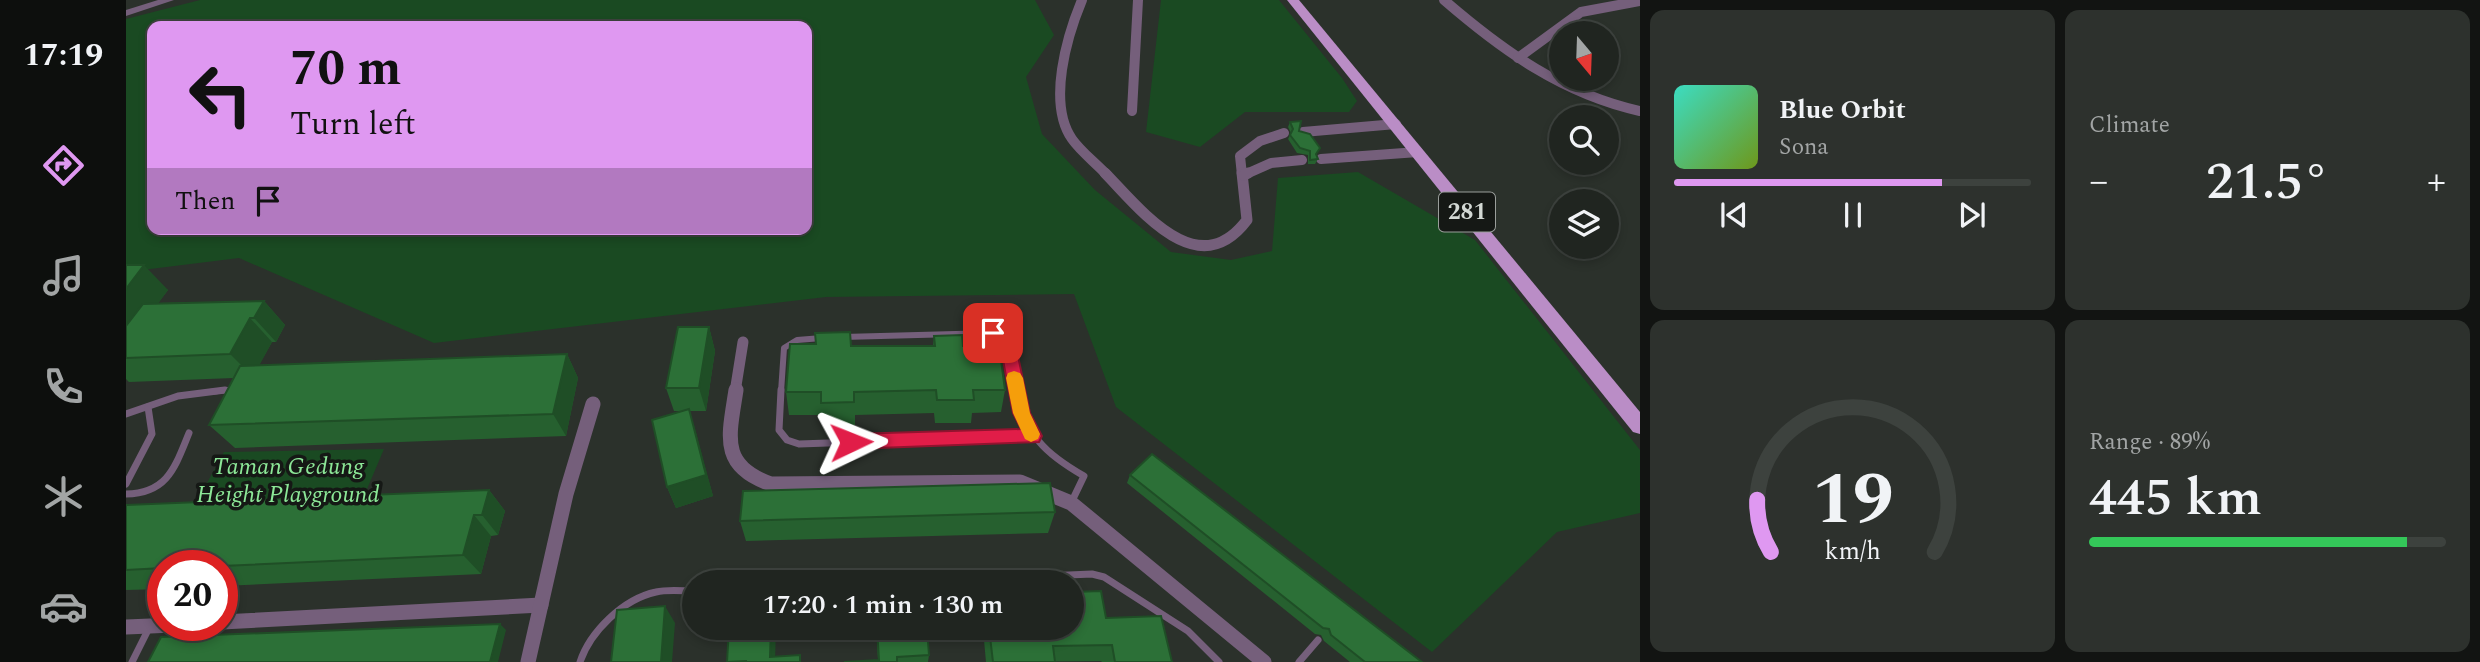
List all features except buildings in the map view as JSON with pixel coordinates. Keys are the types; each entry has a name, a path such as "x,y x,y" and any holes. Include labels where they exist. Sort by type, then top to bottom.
{"main road":[{"name":"281","path":"1293,0 1640,426"}],"street":[{"path":"126,13 169,0"},
{"path":"1082,0 1074,17 1064,54 1060,100 1064,122 1071,138 1158,229 1181,241 1204,244 1235,236 1243,230 1247,220 1240,156 1249,145 1284,133"},
{"path":"1132,111 1138,0"},
{"path":"1444,0 1518,58 1580,96 1601,104 1640,111"},
{"path":"1518,58 1581,12 1606,3 1640,1"},
{"path":"1303,132 1396,124"},
{"path":"1321,159 1418,152"},
{"path":"1244,175 1271,163 1302,160"},
{"path":"743,342 728,448 742,472 754,480 771,484 1020,482 1071,503 1264,662"},
{"path":"528,662 566,494 593,404"},
{"path":"238,621 541,605"},
{"path":"126,627 147,626"}],"lane":[{"path":"839,337 993,333 1002,336 1007,342 1021,413 1033,436 1056,462 1084,475 1071,503"},
{"path":"825,338 797,338 789,341 784,348 779,430 787,440 799,443 1033,436"},
{"path":"126,414 178,396 237,389"},
{"path":"126,484 152,434 148,407"},
{"path":"126,494 153,491 165,481 173,471 189,433"},
{"path":"1084,574 1104,577 1188,631 1220,662"},
{"path":"580,662 591,638 634,600 655,592 682,591"},
{"path":"132,662 147,632"},
{"path":"1299,662 1318,639"}],"green space":[{"path":"200,0 1035,0 1054,35 1026,77 1042,134 1095,190 1171,252 1231,260 1272,251 1278,178 1358,172 1475,240 1640,450 1640,513 1557,532 1432,652 1116,407 1074,294 826,297 434,343 239,258 126,272 126,19"},
{"path":"1161,0 1279,0 1342,78 1357,101 1349,112 1245,112 1200,147 1146,132"},
{"name":"Taman Gedung Height Playground","path":"384,449 359,508 191,512 224,452"}],"slow traffic":[{"path":"1014,378 1021,413 1031,434"}],"route":[{"path":"851,442 1033,436 1021,413 1007,342 1002,336 993,333"}]}
